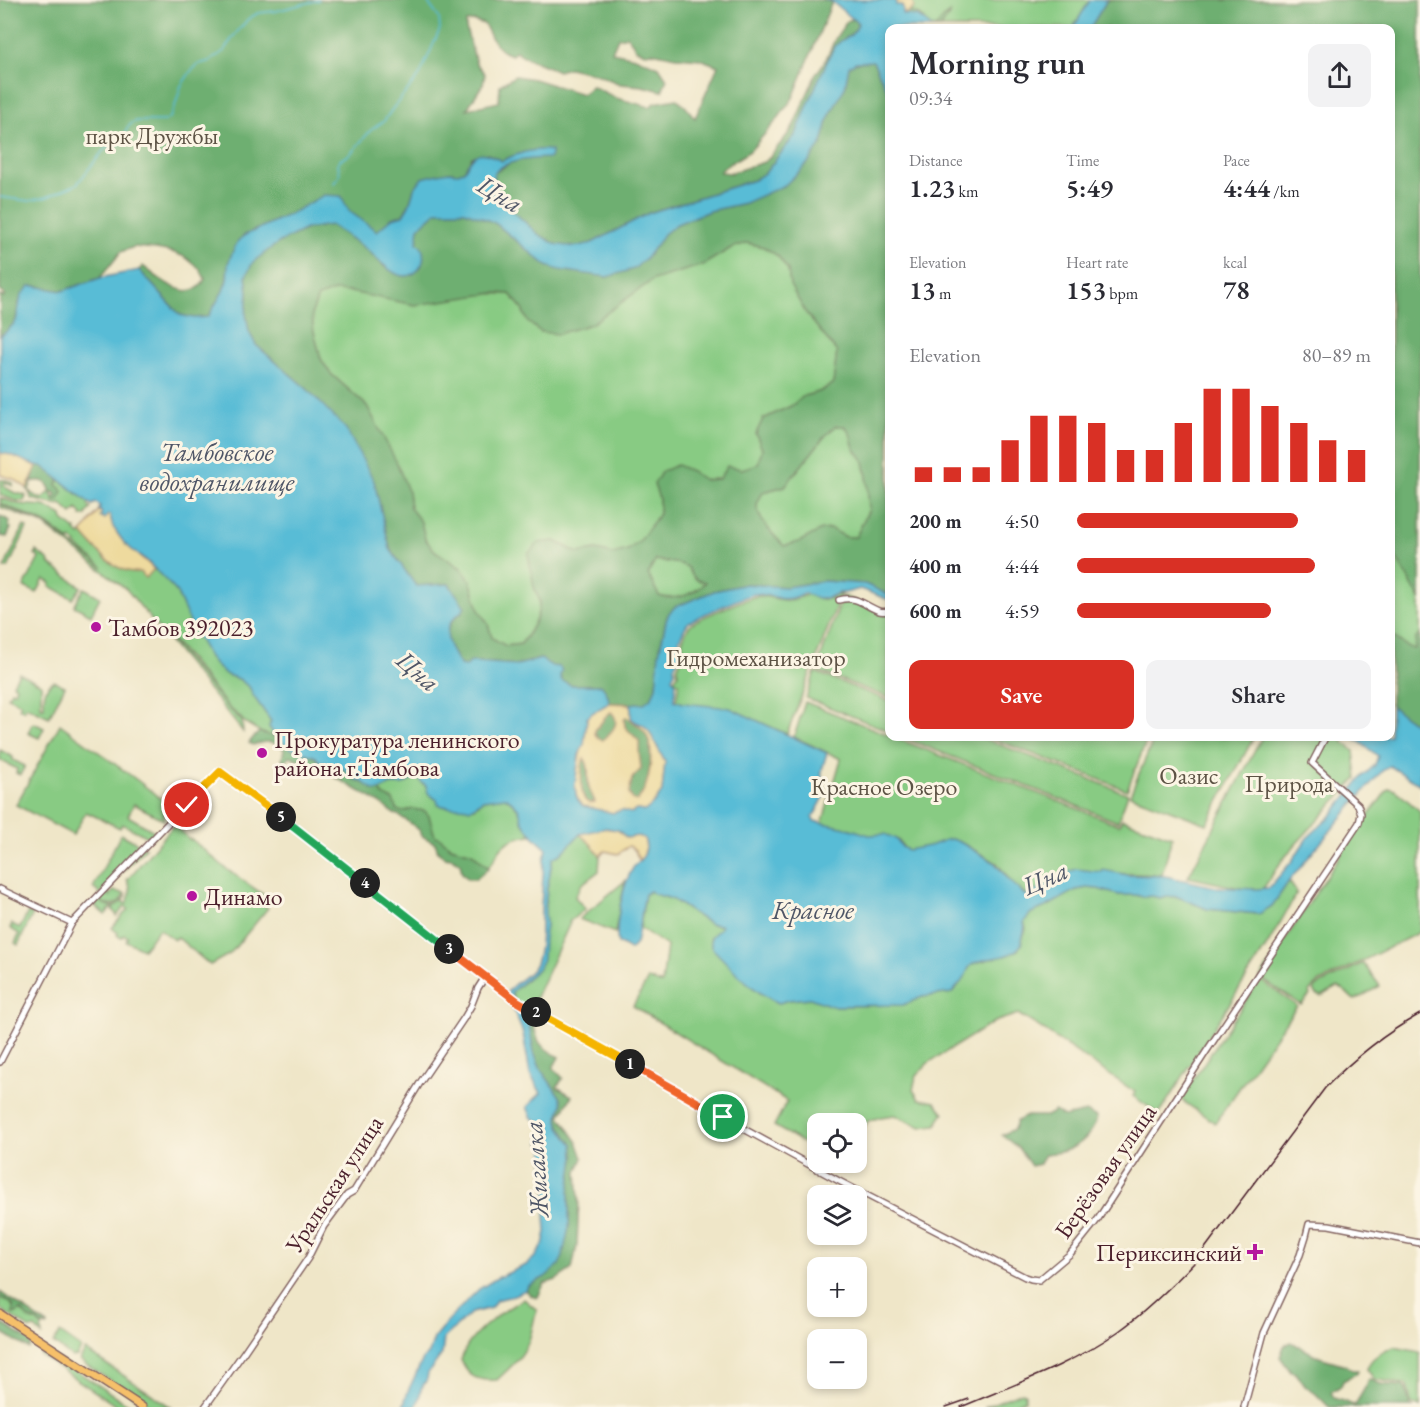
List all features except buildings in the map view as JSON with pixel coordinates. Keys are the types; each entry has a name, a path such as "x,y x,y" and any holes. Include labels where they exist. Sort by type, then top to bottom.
{"main road":[{"path":"0,1314 142,1407"}],"street":[{"path":"839,600 845,598 864,602 880,611 885,611"},
{"name":"Берёзовая улица","path":"485,976 526,1006 733,1123 977,1253 1031,1279 1039,1280 1070,1254 1112,1199 1359,823 1362,814 1358,805 1312,763 1323,741"},
{"path":"0,1062 72,923 220,772 485,976"},
{"path":"0,889 72,923"},
{"name":"Уральская улица","path":"205,1407 308,1258 324,1226 347,1195 354,1191 420,1083 464,1018 485,976"},
{"path":"1244,1407 1264,1333 1300,1255 1309,1224 1329,1225 1420,1242"}],"green space":[{"name":"парк Дружбы","path":"0,0 824,0 832,2 793,98 750,151 720,172 730,173 768,159 792,129 816,74 836,37 847,21 852,19 858,23 851,35 834,47 796,134 766,172 754,180 649,213 592,243 574,248 555,244 538,234 494,194 494,173 511,162 526,159 540,150 502,161 488,154 472,157 464,171 449,172 414,189 403,215 393,218 377,231 348,211 341,196 292,213 245,235 238,241 228,264 223,291 208,317 194,318 180,315 139,270 143,266 166,283 184,290 199,287 205,279 200,269 185,257 156,249 134,247 121,252 100,278 62,291 35,286 18,304 16,321 0,336 0,296 4,297 5,294 0,291","holes":["474,21 484,24 495,44 502,51 512,55 516,51 558,71 569,68 596,74 620,84 662,91 667,79 659,67 635,57 612,52 618,38 627,36 635,49 645,53 700,59 718,66 695,118 677,99 654,103 650,107 616,98 592,86 582,94 534,79 515,76 500,85 499,102 467,109 483,84 485,74 476,63 466,22"]},
{"path":"896,0 1090,0 1075,24 928,24 918,17 903,15"},
{"path":"1107,0 1420,0 1420,599 1395,558 1395,24 1092,24"},
{"path":"909,11 915,13 925,24 917,24 903,15"},
{"path":"951,12 944,24 938,24 945,16"},
{"path":"873,61 885,84 885,593 865,584 824,581 786,587 746,584 714,591 675,607 667,617 659,653 656,687 652,697 643,704 609,703 602,685 571,685 562,681 556,671 540,659 517,665 471,662 466,666 460,665 451,650 447,637 450,624 462,612 449,584 416,586 390,549 374,481 307,389 256,345 249,332 246,314 248,292 246,275 253,262 280,242 306,229 331,225 366,249 386,268 417,244 419,227 437,211 465,211 495,223 547,266 607,277 647,257 664,234 677,224 709,211 745,203 822,143 829,117 845,87 849,66 856,62","holes":["747,243 764,247 778,256 788,270 790,285 806,313 837,352 833,384 819,392 804,396 791,406 763,419 756,434 762,449 758,464 742,469 727,466 719,479 704,480 677,465 662,471 654,484 659,499 659,514 640,541 628,550 613,554 596,550 578,553 555,541 538,543 528,554 534,587 540,602 537,617 521,644 506,646 492,638 488,624 479,610 470,580 461,568 435,551 425,539 421,522 410,508 408,491 397,463 367,406 330,373 321,359 313,328 312,312 318,297 334,291 350,292 415,305 494,293 510,294 521,307 528,322 541,332 558,334 591,324 653,280 703,265 731,248","836,426 845,426 850,433 854,448 864,461 869,509 856,537 846,537 831,529 821,530 799,542 784,546 763,522 758,511 758,503 763,492 785,486 825,436","656,560 688,567 697,580 705,582 696,590 678,597 659,596 648,574"]},
{"path":"747,243 764,247 778,256 788,270 790,285 806,313 837,352 833,384 819,392 804,396 791,406 763,419 756,434 762,449 758,464 742,469 727,467 719,479 703,480 691,471 654,484 659,498 659,514 640,541 628,550 613,554 596,550 578,553 555,541 534,587 538,597 539,611 528,634 521,644 505,646 492,638 488,624 479,610 470,580 461,568 435,551 425,539 421,522 410,508 408,491 367,406 330,373 321,359 313,328 312,312 318,297 334,291 510,294 521,307 528,322 541,332 591,324 652,280 702,265 731,248"},
{"path":"836,426 845,426 850,432 854,448 864,461 869,509 856,537 846,537 831,529 822,530 799,542 784,546 767,528 760,516 758,501 763,492 785,486 825,436"},
{"path":"36,464 42,465 59,479 57,485 63,492 58,501 53,499 56,495 50,491 46,483 32,482"},
{"path":"0,480 13,483 13,486 5,482 3,486 15,493 25,495 24,501 16,501 0,495"},
{"path":"60,480 89,503 88,506 91,508 85,516 81,516 82,514 77,509 72,514 61,504 32,499 27,488 31,481 29,490 32,494 42,499 53,492 51,495 56,502 60,497 56,485"},
{"path":"0,498 18,504 45,506 62,516 63,520 76,529 75,531 80,535 82,533 107,560 123,569 140,572 146,577 154,569 176,591 209,657 219,669 239,679 250,688 271,721 269,727 276,737 265,735 244,722 229,708 168,635 228,708 242,721 243,732 127,590 41,523 0,507 0,504 45,524 103,568 71,539 70,541 46,523 0,503"},
{"path":"0,516 10,521 9,527 11,528 7,537 0,536"},
{"path":"24,526 27,528 8,568 4,568"},
{"path":"36,551 81,587 73,599 50,586 51,583 44,579 37,593 24,587 39,558 35,554"},
{"path":"1395,558 1420,599 1420,635 1416,639 1416,649 1408,647 1395,638"},
{"path":"656,560 688,567 691,574 705,581 696,590 678,598 659,596 648,574"},
{"path":"84,588 100,597 91,615 74,606"},
{"name":"Гидромеханизатор","path":"808,594 824,599 841,594 787,734 733,710 676,701 679,683 674,680 684,652 682,641 690,625 754,597 793,600"},
{"path":"843,596 885,612 885,696 816,670"},
{"path":"1420,635 1420,727 1395,709 1395,638 1415,649 1416,638"},
{"path":"815,672 885,699 885,729 806,698"},
{"path":"19,673 41,684 41,707 44,707 45,692 50,683 54,681 65,686 49,717 26,706 24,710 19,708 21,704 8,697 11,691 14,692 16,686 13,684"},
{"name":"Красное Озеро","path":"805,702 885,733 885,741 903,741 1119,825 1122,819 1172,837 1162,875 1104,873 1029,897 1012,883 997,863 962,843 954,841 910,851 904,848 898,840 888,836 876,837 822,824 841,759 794,737"},
{"path":"611,712 616,723 610,734 603,740 599,739 595,730"},
{"path":"627,716 646,733 649,743 648,779 637,801 633,800 629,794 632,780 641,769 639,741 625,727 624,719"},
{"path":"34,723 44,728 39,738 28,733"},
{"path":"60,724 170,806 164,814 164,820 134,804 128,816 157,833 152,839 122,824 120,828 86,812 73,835 16,805"},
{"path":"259,732 276,737 290,748 316,757 319,761 344,769 354,779 380,790 383,795 393,800 397,810 402,812 413,809 425,811 429,816 435,836 451,847 472,853 488,869 476,879 468,879 462,873 460,863 452,858 444,857 438,851 435,843 422,836 413,825 380,803 310,764 291,756 284,762 282,759 284,749 276,744 266,742 253,745 249,743"},
{"path":"912,741 990,741 1128,794 1118,822"},
{"path":"999,741 1146,741 1127,790"},
{"name":"Оазис","path":"1153,741 1252,741 1207,824 1130,795"},
{"name":"Природа","path":"1260,741 1343,741 1354,751 1357,778 1296,844 1261,892 1188,877"},
{"path":"0,750 25,766 20,775 16,773 17,769 0,760"},
{"path":"583,758 587,762 588,785 595,802 588,803 581,788"},
{"path":"416,777 439,801 454,805 475,807 483,800 505,797 519,810 523,823 531,835 515,838 507,843 488,867 472,853 451,847 434,835 429,816 408,810 402,812 396,810 393,800 383,795 380,790 386,786 406,783"},
{"path":"1389,788 1395,790 1420,811 1420,932 1318,983 1301,1005 1260,978 1351,839"},
{"name":"Динамо","path":"173,826 265,896 260,902 268,908 230,954 210,965 177,937 174,940 159,929 143,949 126,941 128,937 124,935 121,938 112,928 128,909 125,906 117,916 113,910 114,906 123,900 126,893 123,902 126,904 128,901 130,889 127,880"},
{"path":"121,834 146,848 100,894 93,888"},
{"path":"580,834 600,855 599,871 581,885 575,897 585,909 569,922 532,1006 533,1021 529,1022 529,1025 516,1005 512,992 538,969 546,926 547,888 553,858 561,854"},
{"path":"625,881 615,933 579,919"},
{"path":"1289,881 1297,893 1268,944 1159,1114 1133,1096 1135,1092 1018,1014 994,1022 928,1063 916,1076 913,1090 919,1099 935,1102 944,1113 936,1125 921,1127 895,1115 867,1123 867,1113 807,1113 807,1145 774,1126 787,1101 633,1006 648,979 662,984 667,946 640,928 645,894 650,891 672,899 710,924 720,925 721,928 710,940 733,968 758,992 779,1003 811,998 832,1006 903,1005 922,997 952,993 965,977 968,968 974,963 1018,950 1026,929 1024,922 1031,913 1076,890 1087,888 1119,895 1178,897 1207,909 1258,914 1272,906"},
{"path":"108,891 110,896 113,891 124,893 121,900 115,904 101,902 112,906 112,909 105,915 94,905"},
{"path":"28,912 33,914 18,945 15,943 19,934 10,928 12,924 20,928"},
{"path":"1363,963 1380,986 1355,1000 1338,987 1322,996 1317,995 1314,990 1317,986"},
{"path":"1259,981 1297,1006 1215,1123 1180,1099"},
{"path":"531,1020 540,1043 559,1057 553,1068 563,1078 557,1087 572,1096 560,1116 577,1141 583,1158 577,1172 579,1199 577,1246 572,1269 556,1280 544,1284 536,1298 526,1290 528,1286 545,1277 569,1227 569,1191 574,1158 573,1144 559,1125 561,1098 541,1070 534,1053 529,1025"},
{"path":"1055,1111 1064,1117 1086,1112 1097,1117 1093,1128 1081,1142 1064,1151 1045,1154 1040,1164 1031,1166 1019,1149 1002,1135 1014,1129 1017,1121 1027,1116 1046,1116"},
{"path":"0,1292 48,1325 29,1319 21,1310 13,1314 13,1305 0,1298"},
{"path":"0,1298 8,1301 16,1313 21,1310 32,1321 38,1321 43,1326 42,1335 35,1328 30,1329 0,1309"},
{"path":"524,1299 537,1310 522,1354 497,1380 484,1380 470,1375 461,1360 467,1346 493,1320"},
{"path":"0,1322 30,1341 29,1349 0,1331"},
{"path":"60,1333 81,1348 77,1356 72,1357 53,1343"},
{"path":"1291,1342 1319,1357 1346,1365 1352,1370 1358,1370 1331,1392 1334,1398 1355,1405 1368,1379 1381,1384 1403,1386 1410,1405 1413,1407 1328,1406 1305,1386 1296,1373 1291,1372 1280,1357 1284,1346"},
{"path":"1394,1347 1420,1352 1420,1407 1411,1403 1407,1385 1374,1379 1367,1369 1374,1358"},
{"path":"43,1350 132,1407 118,1407 40,1355"},
{"path":"85,1350 171,1407 151,1407 86,1365 80,1360"},
{"path":"1022,1392 1025,1393 1025,1400 1009,1407 984,1407"}],"sand":[{"path":"896,0 912,0 914,8 903,15 903,10 896,5"},
{"path":"0,453 14,456 37,466 27,488 14,479 0,475"},
{"path":"99,510 110,515 112,524 121,539 154,569 146,578 140,572 131,572 107,560 82,533"},
{"path":"609,703 631,704 631,712 636,722 649,731 665,762 662,792 645,811 636,810 631,813 622,810 613,813 583,806 578,800 575,784 578,764 584,744 587,718","holes":["611,712 616,723 610,734 603,740 599,739 595,730","626,717 645,732 650,748 648,777 642,795 637,801 633,800 629,794 632,778 641,769 639,741 625,727","584,758 588,768 589,788 595,802 587,802 582,793"]},
{"path":"602,828 618,830 627,838 637,836 644,838 646,847 643,858 639,860 635,850 629,846 618,854 605,851 600,855 580,834"}],"water":[{"path":"824,0 896,0 896,5 901,5 903,8 903,14 919,17 928,24 885,24 885,86 873,61 856,62 849,66 845,87 829,117 822,143 808,163 785,185 745,203 709,211 677,224 664,234 647,257 634,269 607,277 547,266 495,223 465,211 437,211 419,227 417,243 422,247 424,256 421,266 412,275 398,275 391,271 362,246 330,225 306,229 280,242 253,262 246,276 248,292 246,314 249,332 256,345 307,389 346,429 374,481 390,549 416,586 449,584 465,607 450,623 447,635 450,648 460,665 466,666 471,662 477,662 517,665 541,659 552,666 560,667 562,681 571,685 602,685 609,703 587,718 584,744 579,755 575,784 576,795 583,806 613,813 622,810 631,813 636,810 645,811 662,792 665,762 649,731 631,718 631,704 643,704 652,697 656,687 659,653 669,613 675,607 714,591 746,584 786,587 824,581 865,584 885,593 885,598 860,589 827,598 815,598 805,593 785,599 756,594 732,602 688,623 679,640 682,651 674,667 675,672 672,678 676,682 674,700 730,708 827,753 822,773 826,793 812,817 814,821 869,835 885,834 896,839 902,847 908,850 952,839 994,862 1026,896 1076,869 1102,872 1103,870 1128,875 1165,876 1215,887 1269,888 1292,861 1307,838 1330,817 1362,777 1375,765 1378,756 1358,741 1395,741 1395,709 1420,727 1420,785 1390,766 1382,771 1289,881 1272,906 1259,914 1207,909 1178,897 1119,895 1087,888 1076,890 1031,913 1024,922 1022,943 1018,948 1008,955 973,964 952,993 922,997 903,1005 832,1006 810,998 779,1003 751,986 711,947 711,937 721,927 720,925 710,924 672,899 650,891 645,894 636,944 630,950 618,943 618,917 629,876 644,854 646,847 644,838 637,836 627,838 618,830 606,828 580,834 561,854 553,858 547,888 543,959 538,969 512,992 511,996 529,1025 534,1053 541,1070 561,1098 559,1125 573,1144 569,1227 563,1255 559,1265 545,1277 528,1286 526,1290 496,1300 491,1308 471,1313 444,1338 442,1354 428,1373 416,1407 403,1407 408,1391 423,1359 429,1353 434,1338 454,1314 479,1289 526,1265 543,1245 546,1232 544,1199 550,1185 544,1171 544,1146 540,1143 542,1123 532,1118 527,1107 541,1093 530,1074 523,1033 507,993 531,971 537,962 544,859 547,849 524,824 516,806 505,797 483,800 470,809 446,807 438,804 417,777 402,785 391,785 375,791 354,779 344,769 290,748 276,737 269,727 271,721 250,688 239,679 219,669 209,657 176,591 146,560 125,544 113,527 110,515 108,514 105,519 100,516 102,513 99,510 100,506 96,503 92,505 42,466 0,453 0,336 16,321 21,295 30,286 62,291 100,278 139,270 180,315 194,318 208,317 223,291 232,253 238,241 245,235 324,195 341,196 349,211 377,231 392,218 403,215 414,189 422,178 464,171 475,155 479,154 502,161 532,151 551,151 550,158 519,161 498,169 494,174 492,184 494,194 538,234 555,244 574,247 592,243 649,213 754,180 766,172 796,134 834,47 856,29 858,23 832,2"},
{"path":"1090,0 1107,0 1092,24 1075,24"}],"waterway":[{"path":"0,197 29,201 47,197 77,184 107,147 119,145 132,123 165,121 170,117 181,86 191,71 199,64 210,61 224,51 248,19 258,13 319,0"},
{"path":"334,183 340,175 338,164 340,160 350,154 371,130 384,121 420,75 440,29 439,18 426,0"}],"railway":[{"path":"961,1407 1082,1354 1119,1331 1139,1315 1194,1263 1325,1088 1370,1048 1420,1014"},
{"path":"946,1407 969,1399"}],"place":[{"name":"Тамбов 392023","path":"96,627"},
{"name":"Прокуратура ленинского района г.Тамбова","path":"262,753"},
{"name":"Динамо","path":"192,896"},
{"name":"Периксинский","path":"1255,1252"}],"route":[{"path":"187,805 220,772 517,1001 723,1117"}],"water label":[{"name":"Цна","path":"500,194"},
{"name":"Тамбовское водохранилище","path":"217,466"},
{"name":"Цна","path":"418,671"},
{"name":"Цна","path":"1045,878"},
{"name":"Красное","path":"813,910"},
{"name":"Жигалка","path":"536,1169"}]}
